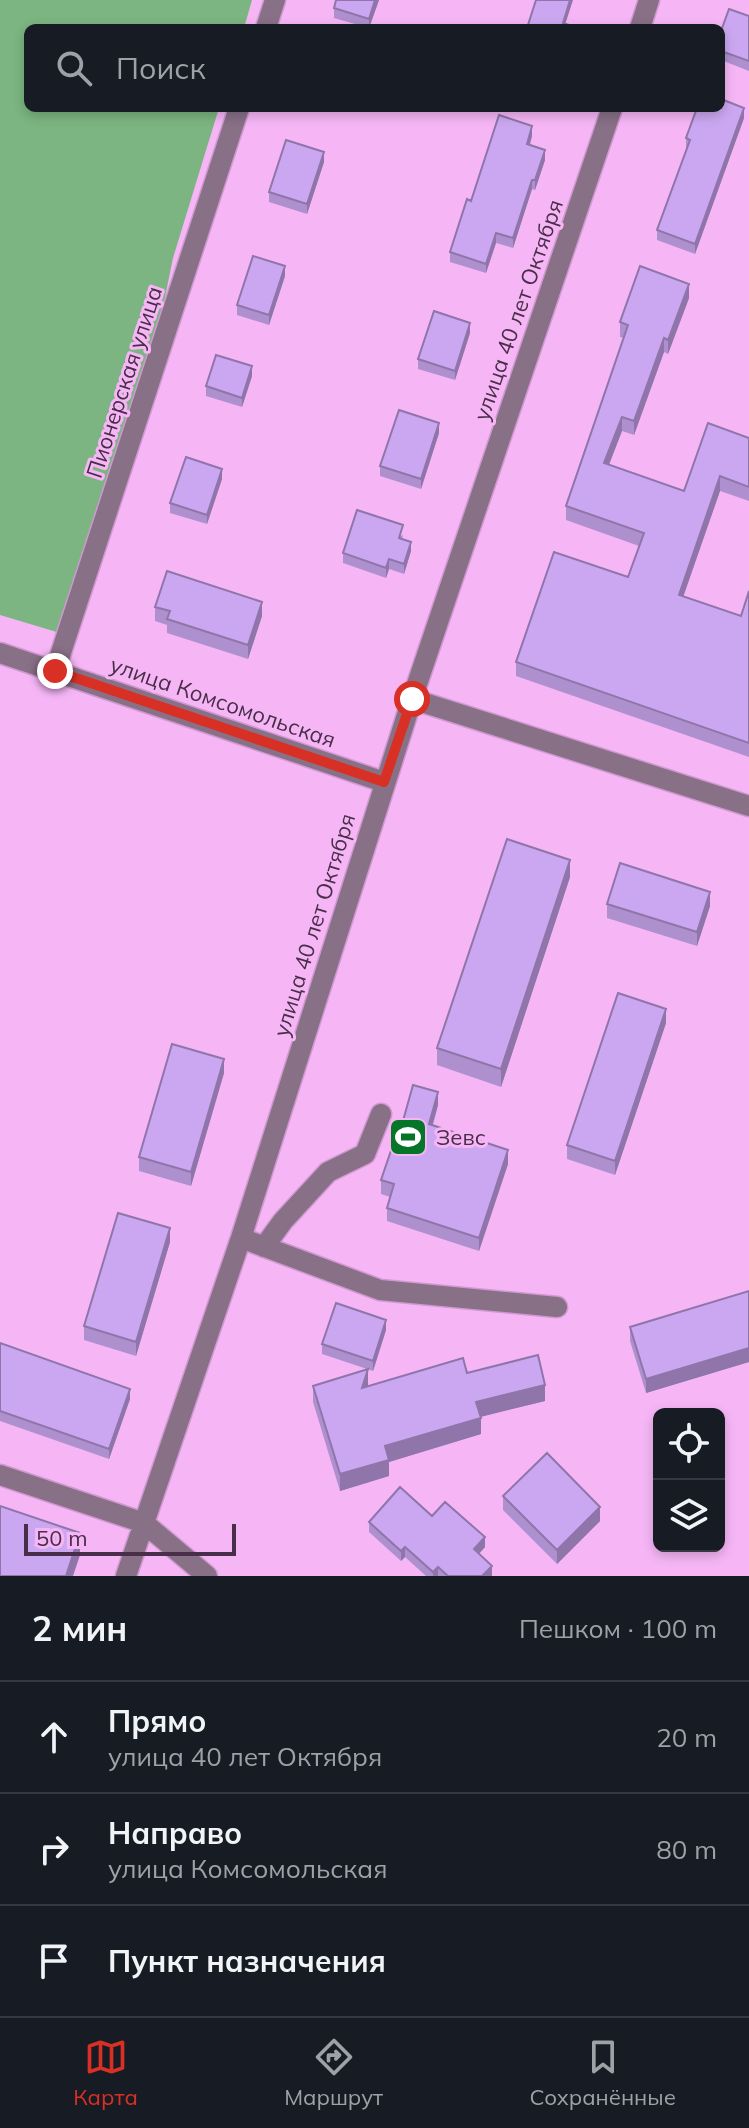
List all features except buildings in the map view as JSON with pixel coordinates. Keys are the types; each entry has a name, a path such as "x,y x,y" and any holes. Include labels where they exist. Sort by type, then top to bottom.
{"street":[{"path":"267,24 275,0"},
{"path":"641,24 649,0"},
{"name":"Пионерская улица","path":"55,671 238,112"},
{"name":"улица 40 лет Октября","path":"126,1576 241,1238 384,782 611,112"},
{"name":"улица Комсомольская","path":"0,653 384,782"},
{"path":"412,699 749,806"},
{"path":"264,1247 283,1221 328,1172 365,1154 381,1114"},
{"path":"241,1238 380,1290 557,1307"},
{"path":"0,1475 144,1523 207,1576"}],"green space":[{"path":"0,0 252,0 245,24 24,24 24,112 218,112 173,258 158,332 60,633 0,615"}],"place":[{"name":"Зевс","path":"408,1137"}],"route":[{"path":"55,671 384,782 412,699"}]}
